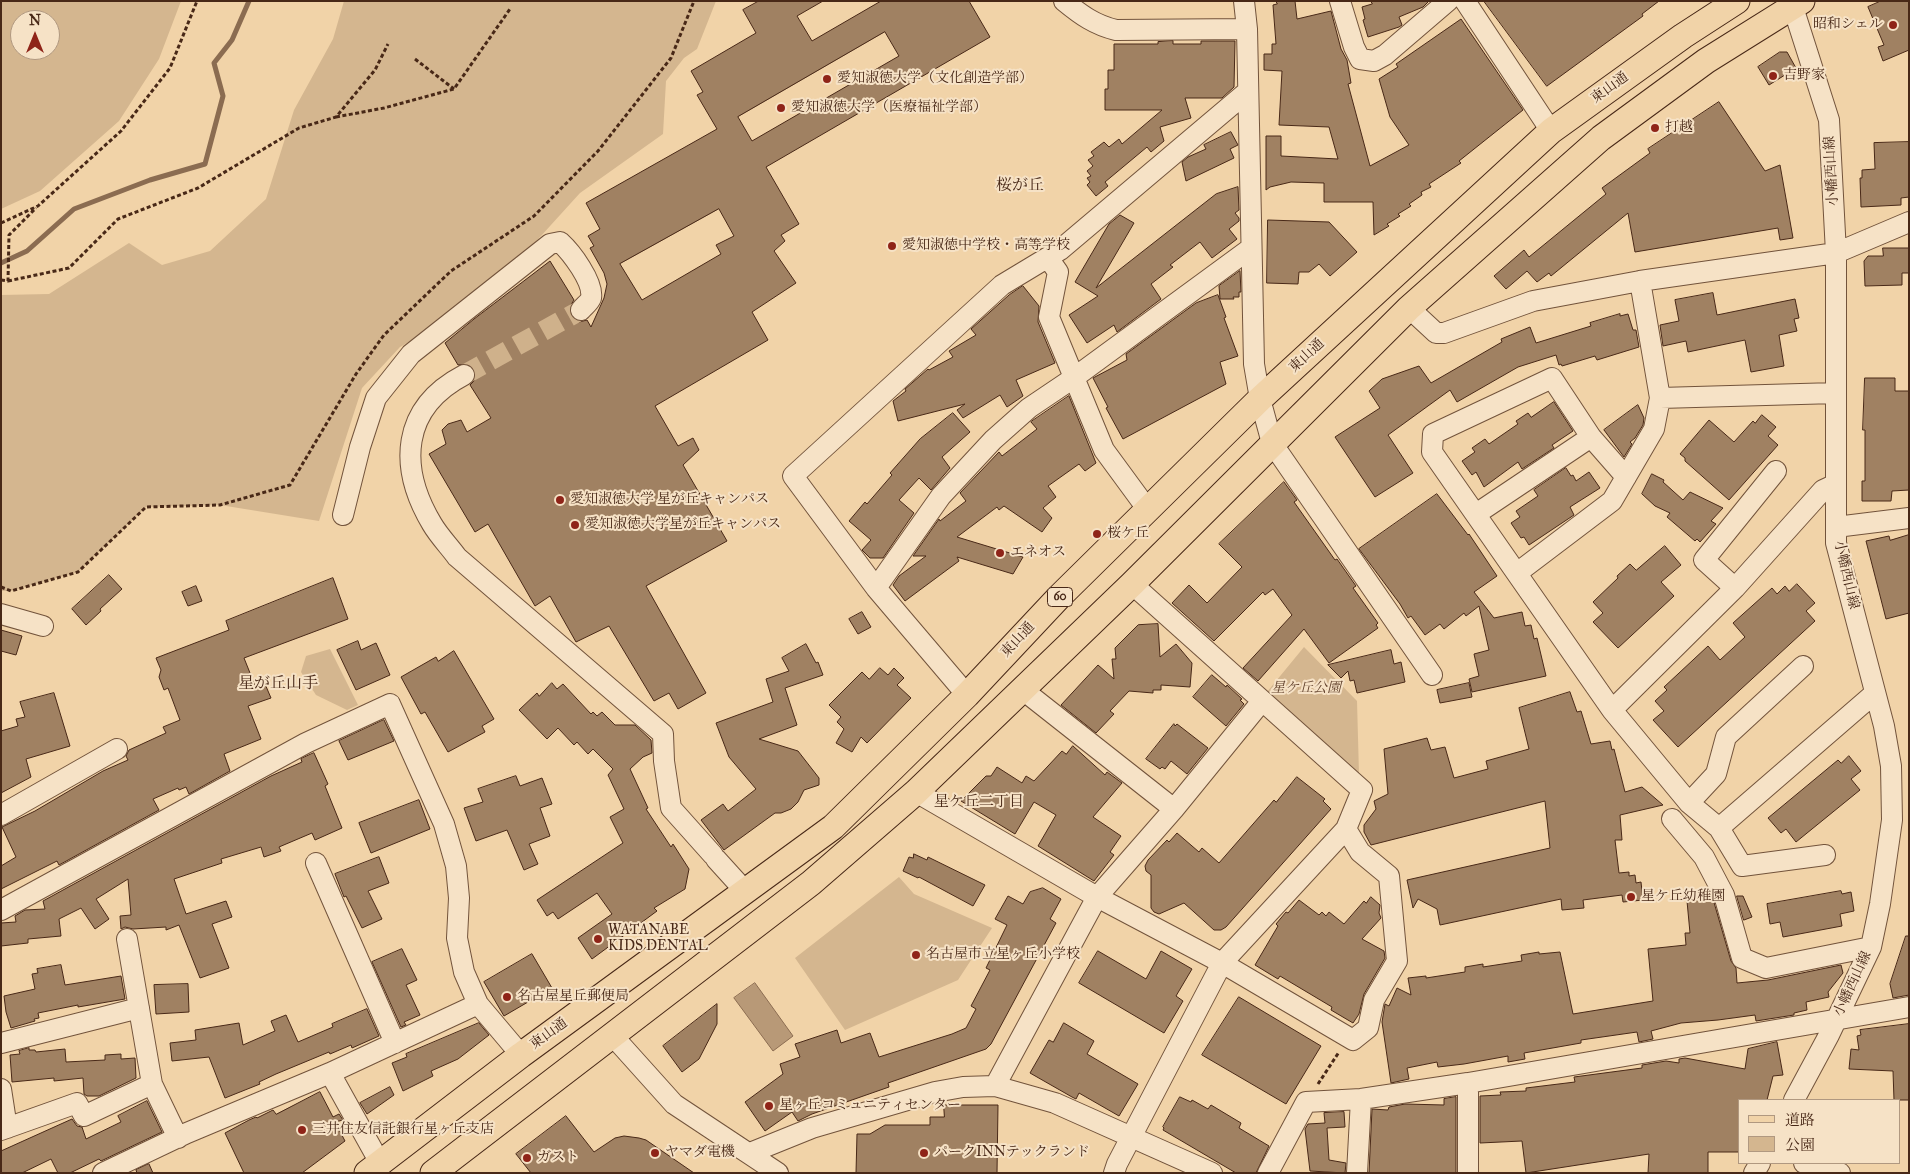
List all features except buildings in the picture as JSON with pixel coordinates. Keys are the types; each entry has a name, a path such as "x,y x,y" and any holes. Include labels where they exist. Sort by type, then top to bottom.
{"main road":[{"name":"東山通","path":"373,1168 521,1054 833,827 967,695 1059,597 1260,399 1551,131 1683,36 1737,1"},
{"path":"433,1173 811,883 916,792 1023,690 1409,308 1601,138 1706,61 1795,3"}],"street":[{"path":"1064,1 1086,19 1102,27 1116,30 1247,29"},
{"path":"1244,1 1247,29 1254,364 1260,399 1272,443 1432,674"},
{"path":"1340,1 1354,47 1360,58 1374,61 1385,55 1448,1"},
{"path":"1465,1 1551,131"},
{"name":"小幡西山線","path":"1795,3 1829,120 1836,253 1836,542 1884,726 1891,766 1892,820 1880,904 1871,947 1836,1021 1795,1099"},
{"path":"967,695 876,588 793,476 1002,285 1060,250 1248,92"},
{"path":"1409,308 1436,333 1444,333 1533,301 1640,281 1836,253 1909,222"},
{"path":"343,515 360,447 376,398 411,354 550,244 560,242 570,251 592,290 590,300 581,310"},
{"path":"876,588 941,496 993,440 1029,408 1075,377 1251,248"},
{"path":"1048,258 1058,272 1048,317 1075,377 1104,450 1148,510"},
{"path":"1517,573 1612,501 1654,429 1660,398 1640,281"},
{"path":"464,375 446,384 430,401 413,431 409,447 410,469 418,498 432,526 457,557 664,734 664,761 671,808 745,891"},
{"path":"1626,477 1591,437 1552,378 1433,434 1432,452 1612,710 1689,803 1719,828 1742,866 1825,855"},
{"path":"1660,398 1836,393"},
{"path":"1476,514 1591,437"},
{"path":"1734,588 1704,560 1776,471"},
{"path":"1612,710 1734,588 1823,490 1836,484"},
{"path":"1836,528 1909,518"},
{"path":"1114,1173 1222,963 1346,829 1362,790 1132,584"},
{"path":"1,614 43,626"},
{"path":"1689,803 1716,774 1726,737 1802,666"},
{"path":"1023,690 1174,808"},
{"path":"1719,828 1876,693"},
{"path":"995,1086 1097,897 1174,808 1262,701"},
{"path":"1,910 306,742 390,704 444,824 456,866 459,898 457,938 464,972 478,1004 521,1054"},
{"path":"1,815 116,749"},
{"path":"916,792 1097,897 1222,963 1353,1040 1368,1028 1374,1000 1397,961 1389,876 1360,852 1346,829"},
{"path":"1672,819 1704,857 1724,895 1742,958 1766,968 1871,947"},
{"path":"316,863 395,1043"},
{"path":"127,939 152,1084 178,1138"},
{"path":"103,1173 178,1138 330,1073 478,1004"},
{"path":"1268,1173 1306,1102 1361,1099 1468,1083 1909,1007"},
{"path":"1,1043 139,1008"},
{"path":"612,1035 674,1104 778,1173"},
{"path":"330,1073 373,1168"},
{"path":"1468,1083 1468,1173"},
{"path":"1,1089 4,1129 77,1104 84,1116 152,1084"},
{"path":"750,1153 812,1128 935,1092 964,1087 995,1086 1055,1103 1212,1173"},
{"path":"1357,1173 1361,1099"},
{"path":"1808,1164 1840,1173"}],"path":[{"path":"8,281 9,235 38,206 121,131 170,68 197,1"},
{"path":"1,587 11,591 78,572 146,507 220,505 290,486 356,374 384,335 452,271 534,216 598,152 671,58 694,1"},
{"path":"1,280 8,281 69,268 118,219 198,188 299,128 336,117 384,108 454,89 510,9"},
{"path":"336,117 375,70 388,44"},
{"path":"415,59 454,89"},
{"path":"1,223 38,206"},
{"path":"1306,1102 1338,1052 1353,1040"}],"green space":[{"path":"1,1 181,1 159,59 119,121 40,191 1,209"},
{"path":"344,1 716,1 697,49 684,58 666,81 663,134 580,193 521,258 429,330 400,347 362,388 319,521 220,505 146,507 78,572 11,591 1,591 1,295 49,294 129,243 162,265 210,251 266,199 294,110 333,39"},
{"name":"星ケ丘公園","path":"1304,647 1357,701 1359,774 1267,692"},
{"path":"330,649 358,705 347,710 316,695 301,672 306,656"},
{"path":"899,877 914,894 992,928 958,980 845,1030 795,958"}],"shaded area":[{"path":"755,983 793,1036 773,1051 734,998"}],"waterway":[{"path":"1,263 27,251 74,209 150,180 205,164 223,96 214,63 232,40 249,1"}],"tunnel":[{"path":"464,375 581,310"}],"place":[{"name":"昭和シェル","path":"1893,25"},
{"name":"吉野家","path":"1773,76"},
{"name":"愛知淑徳大学（文化創造学部）","path":"827,79"},
{"name":"愛知淑徳大学（医療福祉学部）","path":"781,108"},
{"name":"打越","path":"1655,128"},
{"name":"愛知淑徳中学校・高等学校","path":"892,246"},
{"name":"愛知淑徳大学 星が丘キャンパス","path":"560,500"},
{"name":"愛知淑徳大学星が丘キャンパス","path":"575,525"},
{"name":"桜ケ丘","path":"1097,534"},
{"name":"エネオス","path":"1000,553"},
{"name":"星ケ丘幼稚園","path":"1631,897"},
{"name":"WATANABE KIDS DENTAL","path":"598,939"},
{"name":"名古屋市立星ヶ丘小学校","path":"916,955"},
{"name":"名古屋星丘郵便局","path":"507,997"},
{"name":"星ヶ丘コミュニティセンター","path":"769,1106"},
{"name":"三井住友信託銀行星ヶ丘支店","path":"302,1130"},
{"name":"ヤマダ電機","path":"655,1153"},
{"name":"パークINNテックランド","path":"924,1153"},
{"name":"ガスト","path":"527,1158"}],"district":[{"name":"桜が丘","path":"1020,186"},
{"name":"星が丘山手","path":"278,684"},
{"name":"星ケ丘二丁目","path":"979,802"}]}
